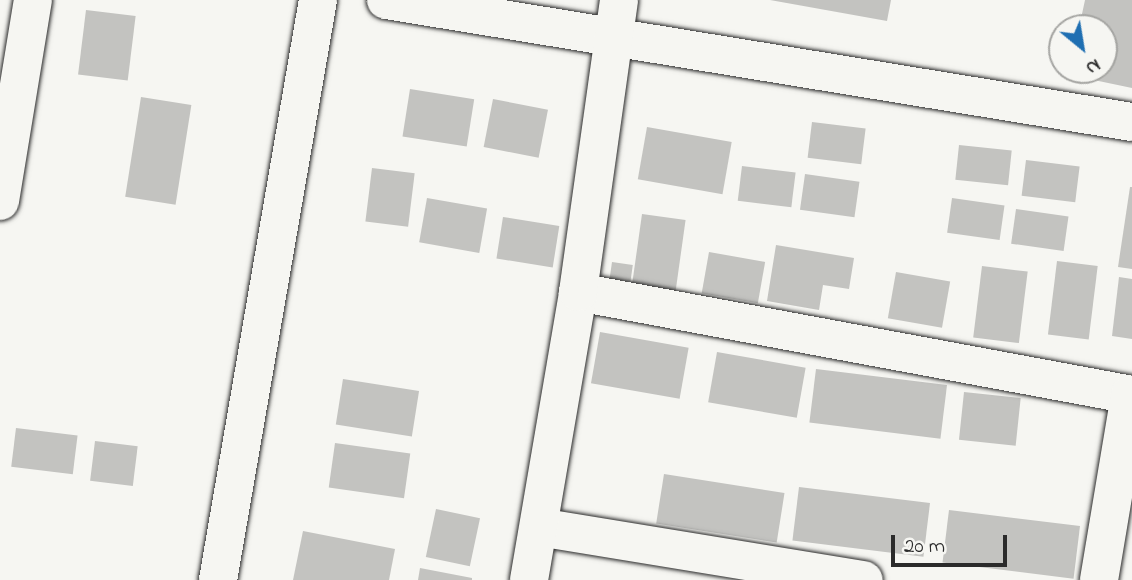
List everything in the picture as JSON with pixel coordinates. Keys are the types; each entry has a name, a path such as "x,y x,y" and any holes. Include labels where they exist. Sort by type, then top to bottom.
{"street":[{"path":"0,201 33,0"},
{"path":"218,580 317,0"},
{"path":"386,0 612,40 1132,122"},
{"path":"529,580 578,292 612,40 620,0"},
{"path":"578,292 1131,395 1099,580"},
{"path":"539,527 864,580"}],"building":[{"path":"770,0 891,0 887,21"},
{"path":"1085,0 1132,0 1132,88 1113,84 1118,84 1118,14 1082,14"},
{"path":"86,10 136,16 128,81 78,75"},
{"path":"410,89 474,99 467,147 402,136"},
{"path":"141,97 191,105 176,205 125,197"},
{"path":"493,99 548,110 539,158 484,147"},
{"path":"812,122 866,129 861,164 808,158"},
{"path":"647,127 732,142 722,194 638,179"},
{"path":"959,145 1012,151 1008,185 955,180"},
{"path":"1026,160 1080,167 1075,202 1022,196"},
{"path":"742,166 796,173 791,207 738,201"},
{"path":"372,168 415,173 408,227 365,222"},
{"path":"805,174 859,182 854,217 800,210"},
{"path":"1132,187 1132,269 1118,267"},
{"path":"427,198 487,209 479,253 419,242"},
{"path":"952,198 1004,205 1000,240 947,233"},
{"path":"1016,209 1068,216 1064,251 1011,244"},
{"path":"642,214 686,220 675,293 632,287"},
{"path":"503,217 559,226 553,267 496,258"},
{"path":"776,245 854,258 849,289 823,285 819,310 767,301"},
{"path":"709,252 765,262 758,303 702,293"},
{"path":"1057,261 1098,266 1089,339 1048,334"},
{"path":"612,262 633,265 630,282 610,279"},
{"path":"982,266 1028,272 1019,343 973,337"},
{"path":"896,272 950,282 942,328 888,318"},
{"path":"1119,277 1132,279 1132,339 1112,336"},
{"path":"600,332 689,348 680,399 591,383"},
{"path":"717,352 806,368 797,418 708,402"},
{"path":"816,369 947,385 940,439 809,423"},
{"path":"343,379 419,391 412,436 336,424"},
{"path":"964,392 1021,398 1016,446 959,440"},
{"path":"16,428 78,436 73,474 11,467"},
{"path":"95,441 138,446 133,486 90,481"},
{"path":"335,443 410,454 404,498 329,488"},
{"path":"664,474 784,493 777,542 656,523"},
{"path":"799,487 930,503 923,557 792,541"},
{"path":"436,509 480,518 470,566 426,557"},
{"path":"949,510 1080,526 1074,579 943,563"},
{"path":"303,531 395,549 389,580 293,580"},
{"path":"420,568 472,578 472,580 418,580"}]}
